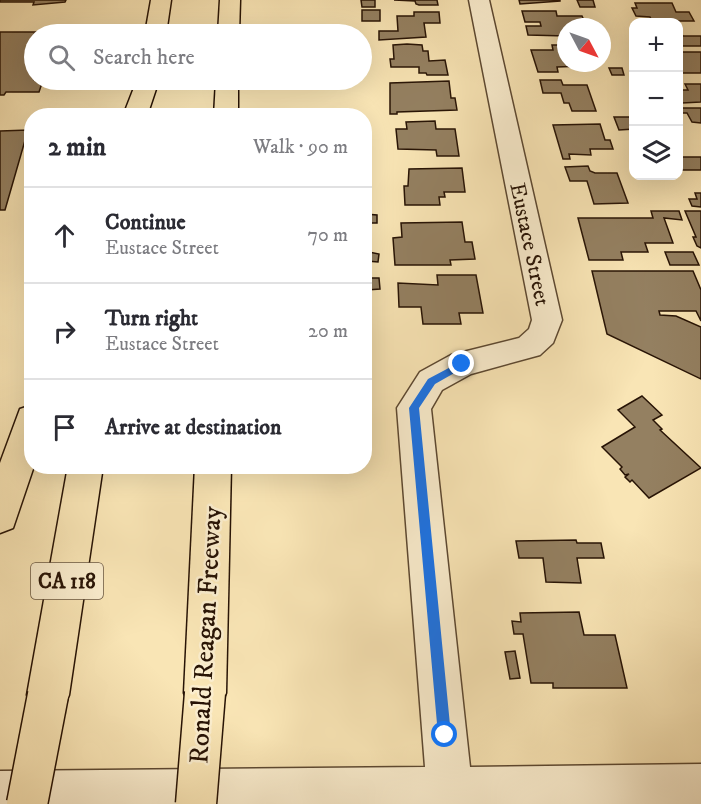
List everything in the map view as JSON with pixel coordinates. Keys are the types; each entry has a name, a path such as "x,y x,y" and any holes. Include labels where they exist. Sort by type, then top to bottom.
{"highway":[{"path":"157,24 161,0"},
{"path":"229,24 230,0"},
{"path":"138,108 145,90"},
{"path":"145,108 148,90"},
{"path":"226,108 227,90"},
{"path":"0,516 24,442"},
{"name":"CA 118","path":"27,804 48,695 85,474"},
{"name":"Ronald Reagan Freeway","path":"196,804 205,693 213,474"}],"street":[{"name":"Eustace Street","path":"451,797 414,408 431,381 462,364 529,347 542,335 547,320 479,0"},
{"path":"0,794 451,797 701,787"}],"building":[{"path":"0,0 66,0 65,2 33,5 34,2 0,2"},
{"path":"361,0 375,0 375,7 362,7"},
{"path":"394,0 437,0 438,5 419,5 415,1"},
{"path":"519,0 560,0 560,1 520,4"},
{"path":"577,0 593,0 595,7 580,7"},
{"path":"635,3 672,3 676,12 689,12 694,21 683,21 683,18 636,16 632,8 637,8"},
{"path":"362,10 380,10 380,21 362,21"},
{"path":"522,11 556,11 557,16 582,16 583,18 557,18 557,36 528,35 526,26 541,26 540,22 525,22"},
{"path":"414,12 439,12 440,23 424,23 426,37 379,40 379,31 398,31 397,16 414,16"},
{"path":"0,32 24,32 24,90 40,90 39,92 6,92 0,95"},
{"path":"683,36 701,36 701,46 683,46"},
{"path":"393,45 422,45 423,51 428,51 429,61 445,60 448,75 419,73 419,67 391,67 390,59 394,59"},
{"path":"552,45 557,45 557,72 538,72 531,50 553,50"},
{"path":"683,52 701,52 701,73 683,73"},
{"path":"611,68 622,68 624,75 612,75"},
{"path":"540,80 561,80 563,85 587,85 596,111 572,111 569,103 564,103 561,93 543,93"},
{"path":"449,81 451,98 455,98 457,110 390,114 390,83"},
{"path":"685,84 701,84 701,102 683,103 683,90 688,90"},
{"path":"683,108 701,108 701,123 692,122 687,113 683,113"},
{"path":"614,117 629,117 629,129 619,130"},
{"path":"435,121 436,129 455,129 459,156 437,156 436,150 398,149 396,129 407,129 406,122"},
{"path":"600,124 605,140 610,140 613,149 590,149 591,155 569,154 570,159 563,159 553,125"},
{"path":"24,130 24,144 5,210 0,210 0,131"},
{"path":"683,157 701,157 701,170 683,170"},
{"path":"588,166 590,171 595,173 617,173 628,203 594,204 587,181 570,181 565,167"},
{"path":"462,168 465,192 444,192 445,197 439,197 440,205 405,205 404,186 408,186 409,169"},
{"path":"695,193 701,193 701,207 692,206 689,199 697,199"},
{"path":"651,211 679,211 682,220 664,218 673,243 645,243 648,252 621,252 623,260 589,260 578,218 653,218"},
{"path":"685,211 701,211 701,248 697,246 693,237 696,237"},
{"path":"372,215 377,215 377,223 372,223"},
{"path":"462,222 465,242 472,242 475,259 450,260 451,265 395,265 393,238 402,237 401,223"},
{"path":"665,252 693,252 699,265 670,265"},
{"path":"372,253 379,254 378,262 372,261"},
{"path":"592,271 693,271 701,290 701,321 696,311 659,311 660,315 676,316 701,327 701,379 607,334"},
{"path":"437,275 476,275 483,313 459,313 461,324 423,324 421,307 399,307 398,283 438,285"},
{"path":"372,278 379,278 380,289 372,290"},
{"path":"642,396 662,415 653,420 662,429 660,430 701,468 649,498 632,480 630,482 625,477 629,474 625,475 620,469 622,467 602,447 635,427 618,410"},
{"path":"576,540 577,543 601,543 604,558 577,558 581,583 546,582 543,558 519,558 516,541"},
{"path":"579,612 584,635 615,635 627,688 553,688 553,683 531,683 523,634 514,634 512,621 521,622 520,613"},
{"path":"515,651 520,678 510,679 505,652"}],"route":[{"path":"445,735 414,408 431,381 462,364"}]}
